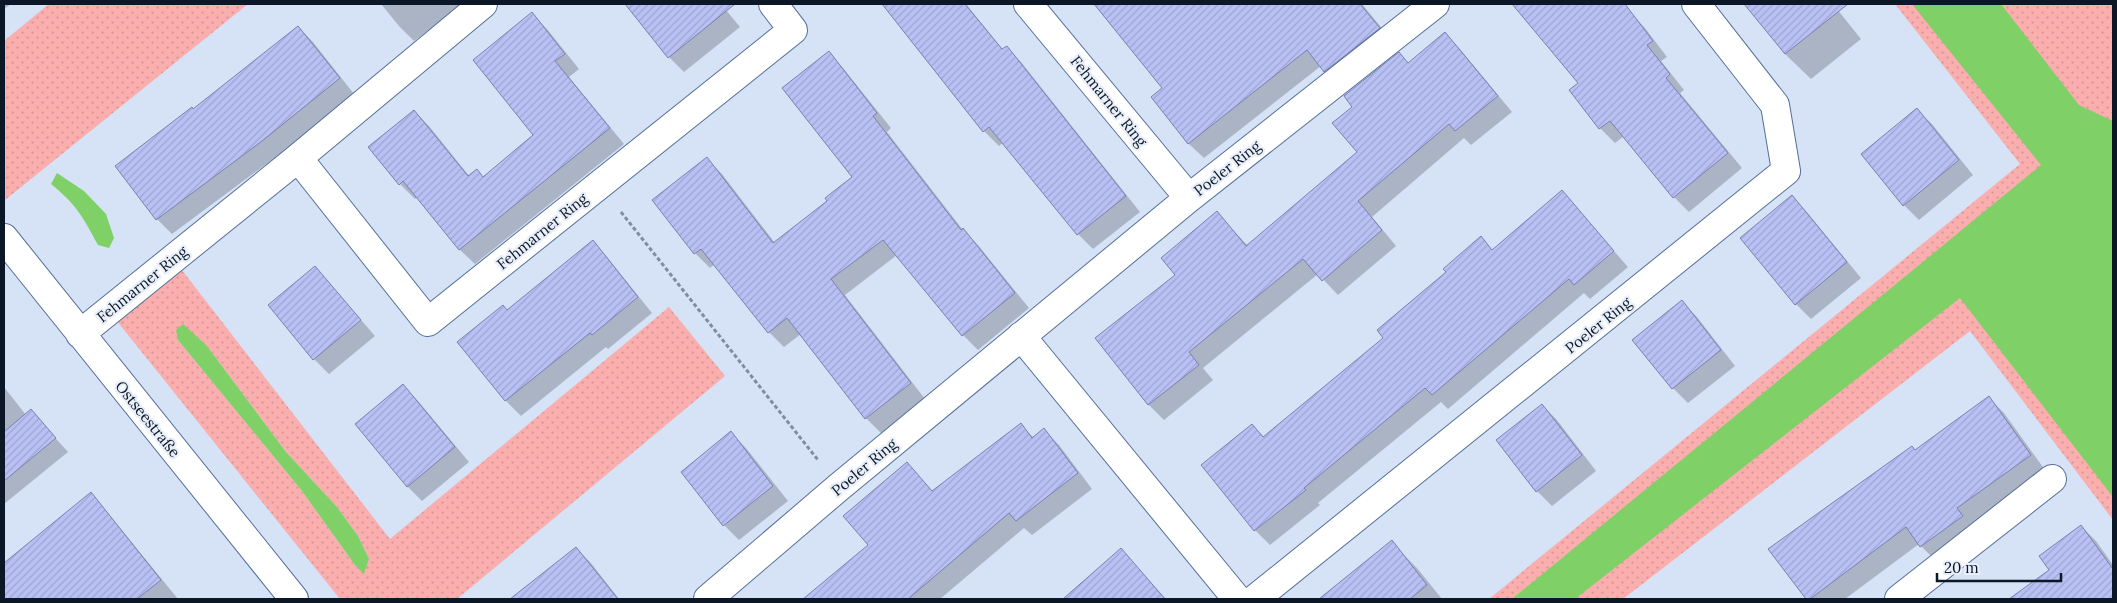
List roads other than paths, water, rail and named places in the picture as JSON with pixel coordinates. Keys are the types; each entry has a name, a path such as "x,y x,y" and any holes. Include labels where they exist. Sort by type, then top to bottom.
{"street":[{"name":"Fehmarner Ring","path":"80,334 298,158 483,4"},
{"name":"Fehmarner Ring","path":"298,158 428,322 794,30 774,4"},
{"name":"Fehmarner Ring","path":"1028,4 1189,198"},
{"name":"Poeler Ring","path":"708,599 1021,336 1189,198 1435,4"},
{"name":"Poeler Ring","path":"1255,599 1786,171 1775,105 1696,4"},
{"name":"Ostseestraße","path":"4,238 294,599"},
{"path":"1021,336 1237,599"},
{"path":"1899,599 2052,479"}]}
